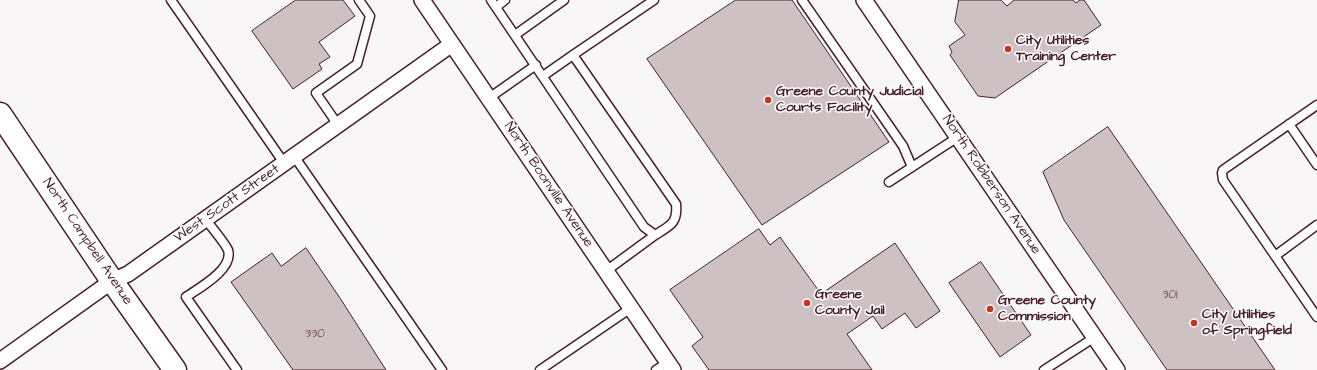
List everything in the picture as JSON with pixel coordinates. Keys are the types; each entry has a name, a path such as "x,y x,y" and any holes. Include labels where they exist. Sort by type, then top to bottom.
{"main road":[{"name":"North Campbell Avenue","path":"0,114 112,281 175,370"}],"street":[{"name":"North Boonville Avenue","path":"422,0 631,308 666,367"},
{"name":"North Robberson Avenue","path":"864,0 1117,370"},
{"name":"West Scott Street","path":"0,361 112,281 128,274 452,44"}],"lane":[{"path":"171,0 442,370"},
{"path":"338,125 316,93 357,64 370,16 359,0"},
{"path":"505,0 493,3 644,227 656,235"},
{"path":"515,35 564,0"},
{"path":"543,76 573,54 654,0"},
{"path":"802,0 904,146 912,167"},
{"path":"573,54 676,204 676,219 670,226 606,271"},
{"path":"489,98 536,65"},
{"path":"1317,105 1224,170 1222,173 1223,180 1317,317"},
{"path":"1289,124 1317,165"},
{"path":"889,182 958,137"},
{"path":"205,219 228,250 227,261 220,273 186,297 237,370"},
{"path":"1275,256 1317,226"},
{"path":"540,370 631,308"},
{"path":"1044,370 1095,338"}],"building":[{"path":"296,0 343,0 355,16 319,42 330,57 319,64 322,69 293,89 252,31"},
{"name":"Greene County Judicial Courts Facility","path":"736,0 792,0 889,142 762,225 647,59"},
{"name":"City Utilities Training Center","path":"959,0 1001,0 1007,6 1014,0 1073,0 1076,3 1080,0 1084,0 1101,25 995,98 978,96 950,55 952,52 949,46 965,35 955,22"},
{"path":"1108,127 1275,370 1167,370 1064,220 1043,172"},
{"name":"Greene County Jail","path":"759,229 770,245 780,237 821,294 895,243 940,311 916,328 905,313 882,329 873,316 847,334 872,370 709,370 692,346 703,337 670,290"},
{"path":"306,248 386,370 293,370 231,282 272,253 281,266"},
{"name":"Greene County Commission","path":"981,262 1031,335 1000,357 949,283"}],"place":[{"name":"City Utilities Training Center","path":"1008,49"},
{"name":"Greene County Judicial Courts Facility","path":"768,100"},
{"name":"Greene County Jail","path":"807,303"},
{"name":"Greene County Commission","path":"990,309"},
{"name":"City Utilities of Springfield","path":"1194,323"}]}
